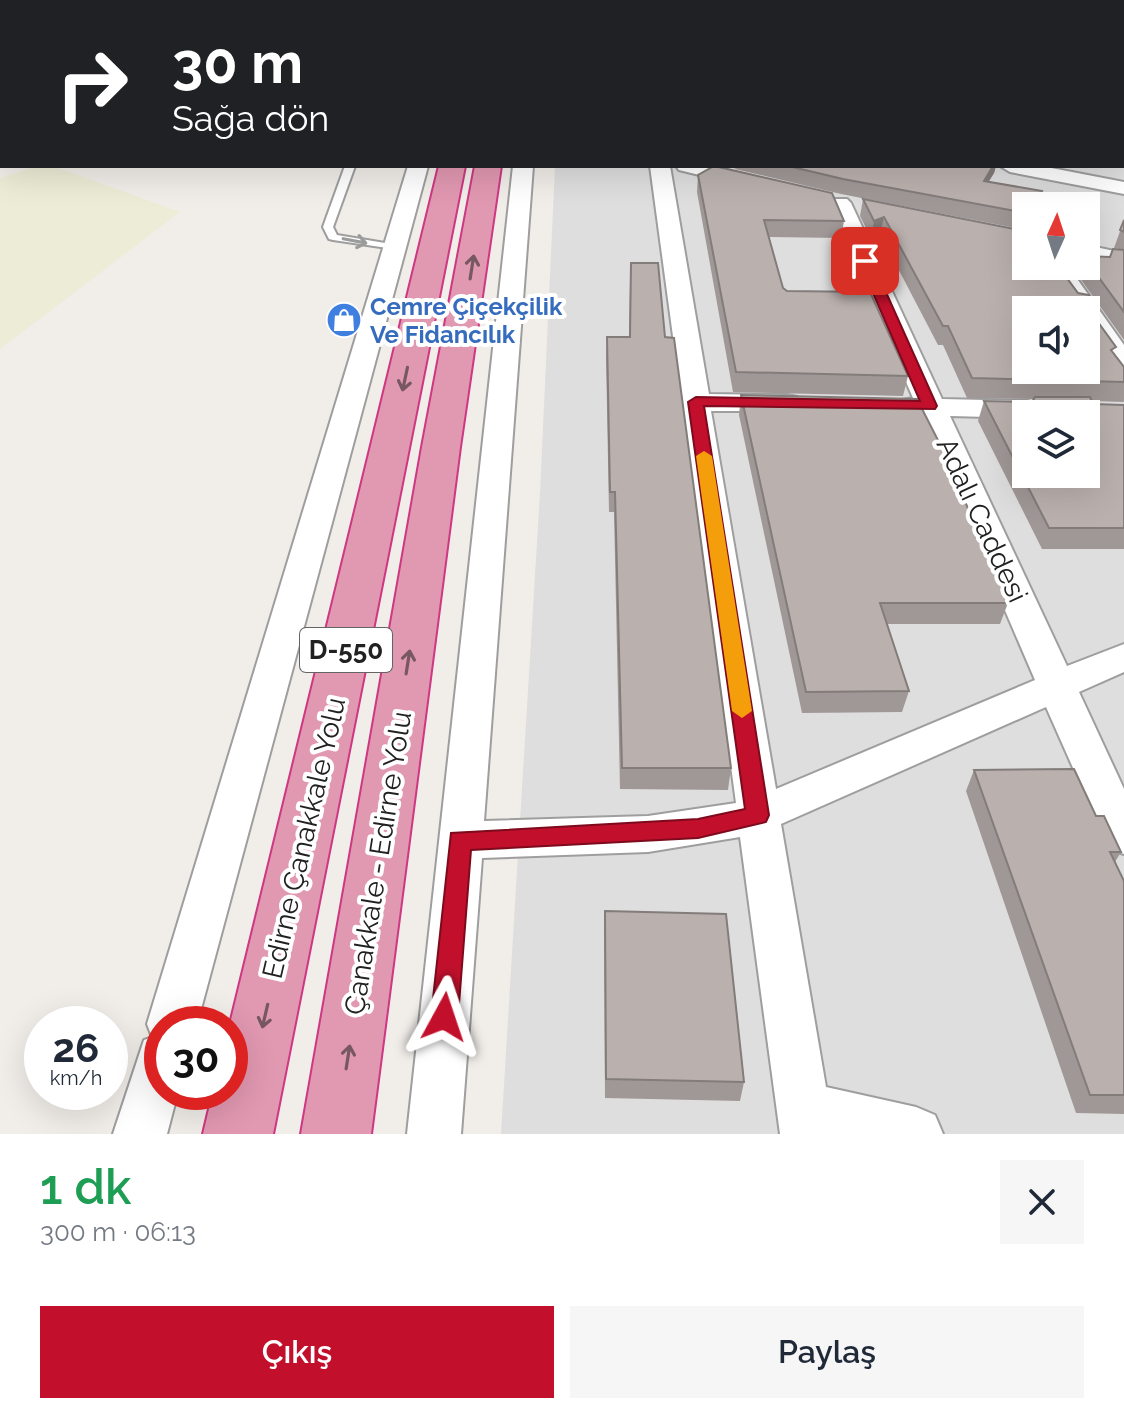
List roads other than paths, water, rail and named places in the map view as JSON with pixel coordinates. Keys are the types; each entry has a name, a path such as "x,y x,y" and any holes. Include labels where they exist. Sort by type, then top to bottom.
{"highway":[{"name":"Edirne Çanakkale Yolu","path":"238,1134 415,249 451,168"},
{"name":"Çanakkale - Edirne Yolu","path":"336,1134 441,447 488,168"}],"street":[{"path":"178,1006 415,249 418,168"},
{"path":"434,1134 523,168"},
{"path":"660,168 805,1121 916,1134"},
{"path":"702,168 762,184"},
{"path":"1016,168 1076,187 1124,188"},
{"name":"Adalı Caddesi","path":"845,204 930,406 1124,836"},
{"path":"1100,255 1124,260"},
{"path":"1066,280 1124,364"},
{"path":"696,402 821,404"},
{"path":"883,405 1012,409"},
{"path":"460,840 698,828 758,815 1124,657"},
{"path":"140,1134 147,1110"}],"lane":[{"path":"349,168 328,227 333,237 415,249"}],"place":[{"name":"Cemre Çiçekçilik Ve Fidancılık","path":"344,320"}]}
